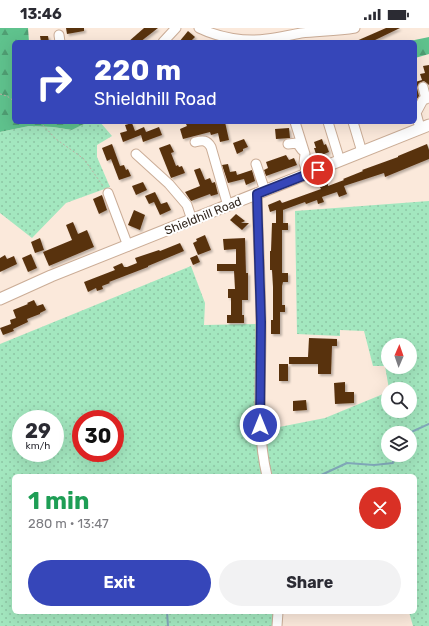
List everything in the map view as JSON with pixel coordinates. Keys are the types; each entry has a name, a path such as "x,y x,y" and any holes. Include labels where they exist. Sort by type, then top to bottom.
{"main road":[{"name":"Shieldhill Road","path":"0,299 51,276 261,193 424,126"}],"street":[{"path":"165,40 176,28"},
{"path":"199,28 212,34 241,40 267,40 298,34 355,28"},
{"path":"417,112 423,100 426,99 423,87"},
{"path":"417,116 424,126"},
{"path":"296,124 305,154 304,163 306,174"},
{"path":"329,124 340,161"},
{"path":"354,124 362,152"},
{"path":"195,142 202,140 208,142 211,146 228,206"},
{"path":"288,144 297,143 300,146 303,166 306,174"},
{"path":"136,154 169,184 187,204 192,220"},
{"path":"256,164 261,193 260,425 263,461 266,474"},
{"path":"108,192 128,246"},
{"path":"277,626 278,614"}],"path":[{"path":"0,94 12,100"},
{"path":"42,124 56,139 84,159 108,192"}],"green space":[{"path":"0,28 28,28 29,40 12,40 12,124 84,124 72,130 53,127 29,126 0,132"},
{"path":"429,37 429,54 417,57 417,40 415,40"},
{"path":"84,124 102,124 112,136 97,145 97,157 110,187 66,203 32,238 0,213 0,132 29,126 53,127 72,130"},
{"path":"429,201 429,626 413,626 410,614 417,614 417,474 272,474 267,463 264,430 325,418 381,395 381,418 417,418 417,382 388,382 386,374 417,374 417,338 381,338 381,366 373,366 364,331 340,330 340,336 297,334 295,211"},
{"path":"191,266 205,303 204,325 256,324 255,423 258,438 257,444 259,461 266,474 12,474 12,614 281,614 280,626 0,626 0,344"}],"building":[{"path":"66,28 84,28 84,31 67,34"},
{"path":"144,28 158,28 143,40 130,40"},
{"path":"386,28 400,28 375,40 359,40"},
{"path":"188,31 195,37 192,40 181,40"},
{"path":"40,36 48,36 49,40 41,40"},
{"path":"429,65 429,85 424,81 419,83 417,88 417,81 422,80 420,74 425,73 423,66"},
{"path":"417,88 419,96 417,99"},
{"path":"132,124 135,131 144,127 146,132 159,127 162,135 143,142 141,135 123,142 120,133 127,131 125,125"},
{"path":"186,124 225,124 229,140 220,142 218,133 211,135 210,132 183,139 180,129 187,126"},
{"path":"289,128 290,138 276,139 275,129"},
{"path":"244,139 248,147 237,154 233,143"},
{"path":"322,139 329,152 317,157 314,142"},
{"path":"112,144 120,166 124,165 126,170 128,169 131,176 119,180 111,159 107,161 102,148"},
{"path":"170,144 174,152 171,153 176,166 182,166 185,173 171,178 159,148"},
{"path":"427,144 429,159 385,177 384,173 344,186 347,194 339,197 337,192 322,197 324,202 318,204 317,200 306,204 305,202 283,210 283,223 288,223 288,230 282,230 282,273 288,273 288,282 283,282 282,286 282,305 285,305 285,312 280,312 280,334 271,334 271,320 273,320 273,287 272,270 270,270 270,251 272,223 276,223 276,210 270,212 268,205 280,200 282,203 321,189 320,187 328,184 328,186 344,180 343,179 363,171 362,170 398,157"},
{"path":"286,155 289,160 294,158 297,165 266,176 264,170 268,168 266,162"},
{"path":"228,164 230,172 236,171 237,175 252,170 255,181 246,185 244,179 228,183 222,165"},
{"path":"200,168 205,180 210,178 212,183 215,182 218,194 211,196 210,194 191,201 185,192 200,186 194,170"},
{"path":"143,182 147,190 136,195 132,186"},
{"path":"155,192 161,204 167,202 171,210 160,215 154,202 149,204 145,196"},
{"path":"102,195 107,210 99,214 93,199"},
{"path":"134,210 145,215 140,230 128,225"},
{"path":"236,214 245,221 241,223 249,223 242,230 230,220"},
{"path":"73,222 78,234 87,230 94,247 49,266 43,252 72,240 66,225"},
{"path":"205,235 211,250 198,255 193,243 197,241 196,239"},
{"path":"40,238 44,250 35,253 31,242"},
{"path":"245,238 246,273 248,273 248,300 242,300 242,315 244,315 244,323 227,323 227,315 231,315 231,298 228,298 228,289 235,289 234,271 217,271 217,264 236,264 236,249 224,250 223,239"},
{"path":"180,243 184,251 109,282 110,283 102,286 103,289 97,291 96,288 88,292 84,282 115,270 113,267 122,263 124,267 127,267 137,263 135,258 159,250 160,251"},
{"path":"31,254 37,268 28,272 22,258"},
{"path":"5,255 7,259 14,256 17,264 0,272 0,258"},
{"path":"197,255 200,262 193,265 190,258"},
{"path":"34,300 37,306 43,304 46,310 27,319 28,322 13,329 14,331 3,335 0,328 11,324 10,320 16,318 13,310"},
{"path":"309,338 337,339 337,346 332,346 331,374 318,374 318,364 289,364 289,357 308,357"},
{"path":"279,364 288,364 288,381 279,381"},
{"path":"345,382 345,392 354,392 354,403 335,404 334,383"},
{"path":"306,400 307,410 293,411 293,401"}],"waterway":[{"path":"417,429 429,424"},
{"path":"323,474 347,463 374,465 393,462"},
{"path":"167,614 168,626"}],"route":[{"path":"260,425 261,322 257,194 318,170"}]}
